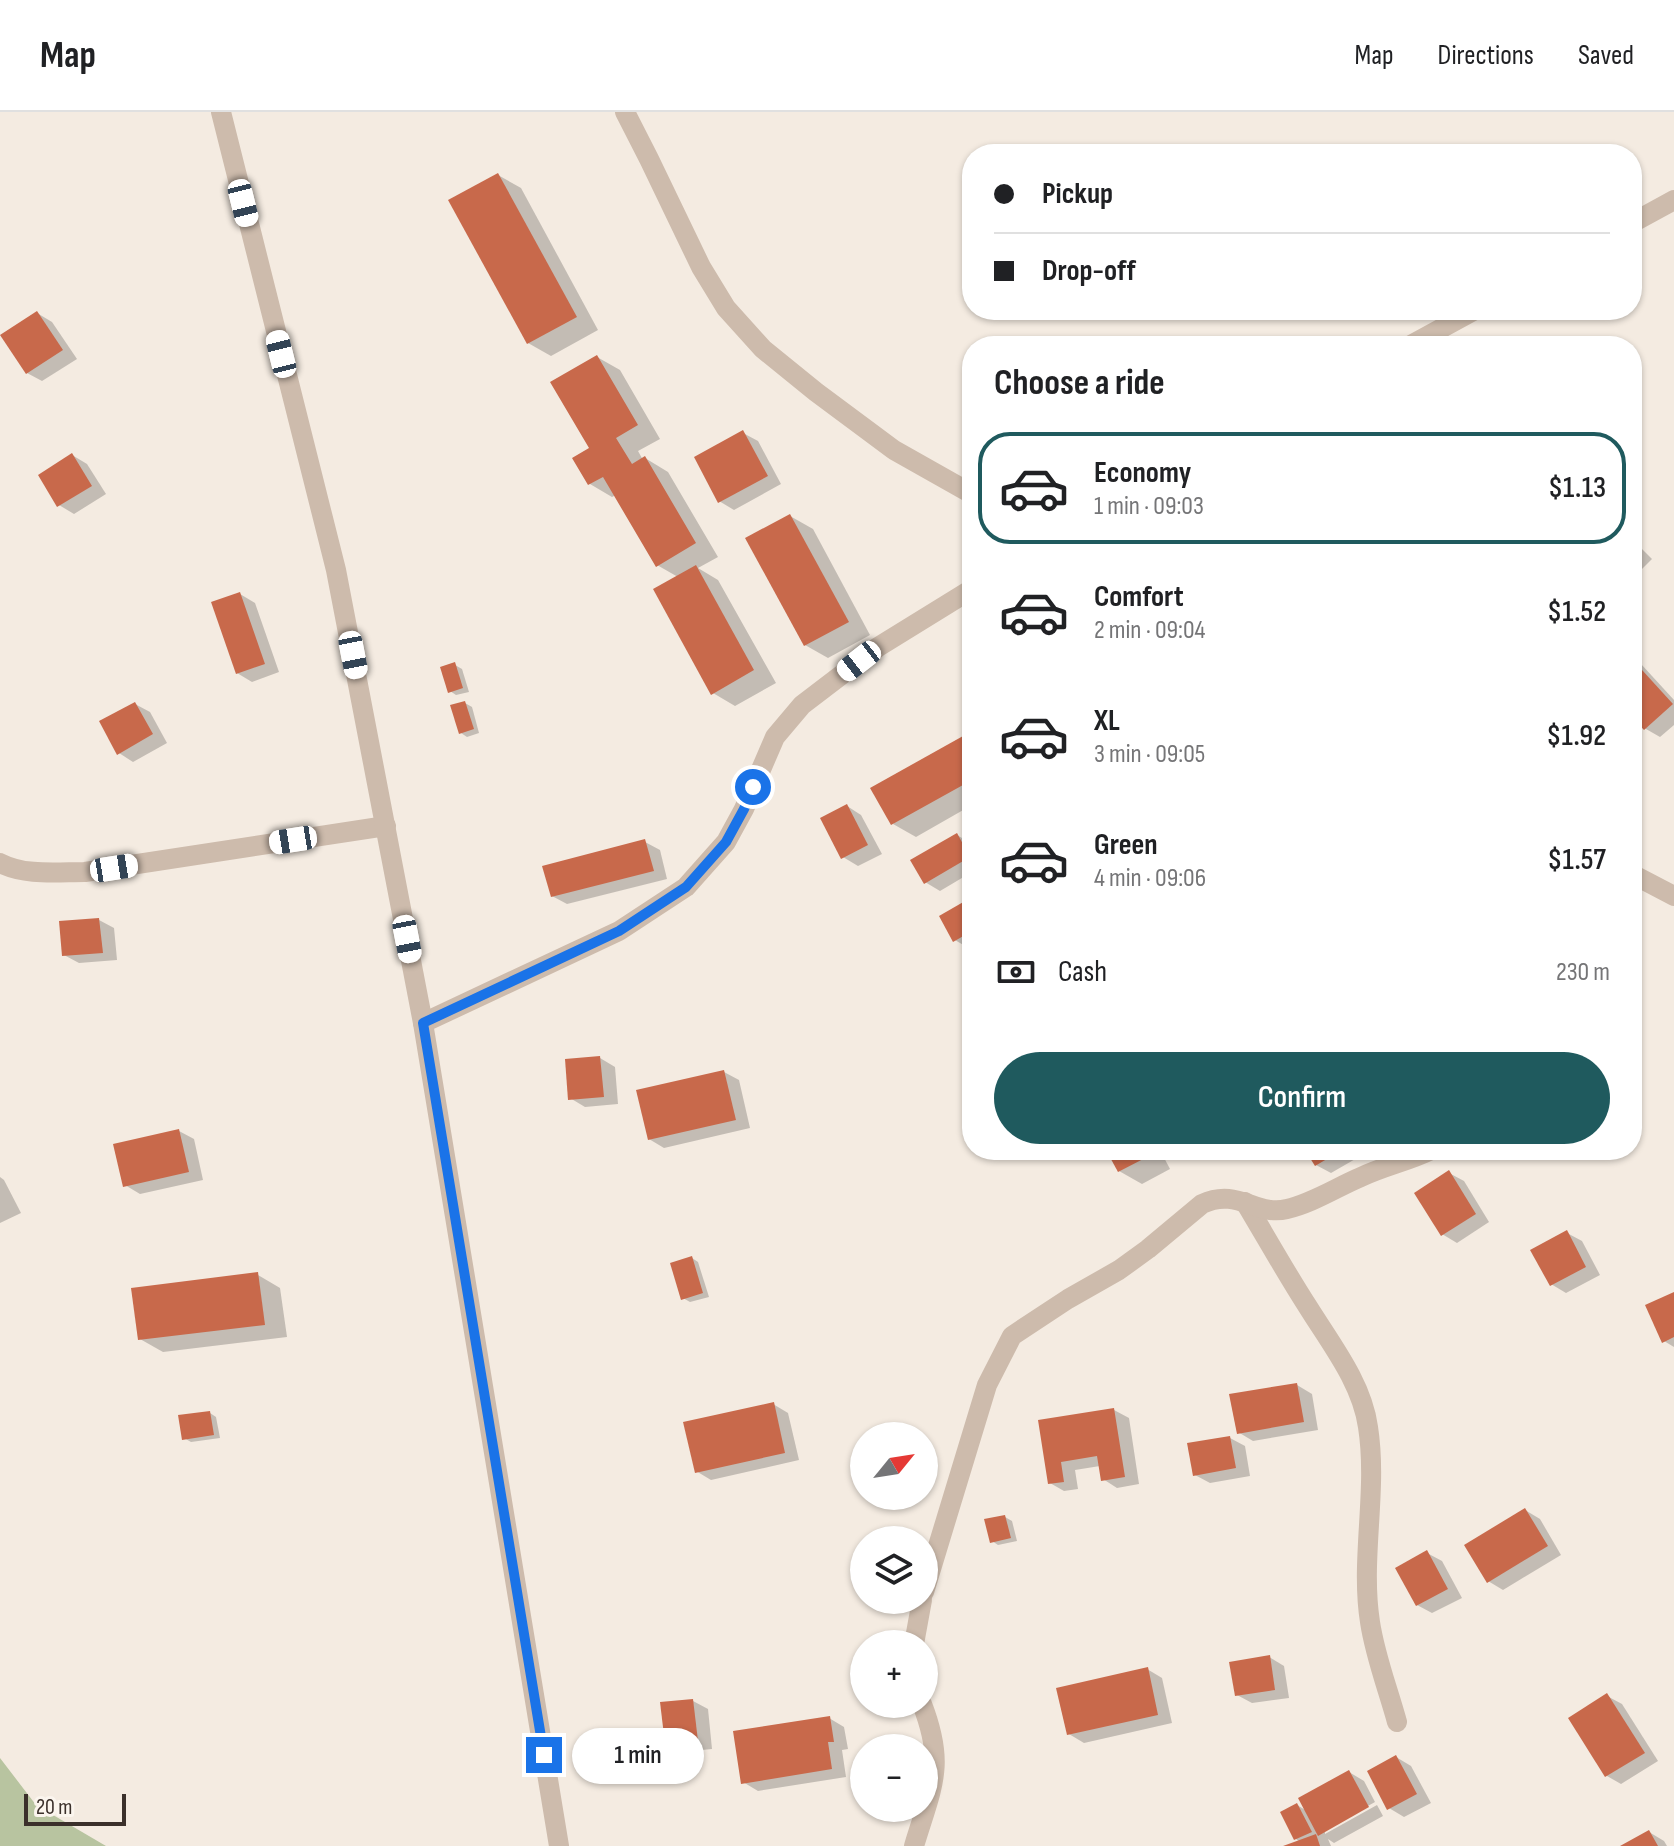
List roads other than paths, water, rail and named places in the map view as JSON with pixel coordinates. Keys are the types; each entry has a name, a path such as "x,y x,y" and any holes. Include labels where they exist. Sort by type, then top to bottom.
{"street":[{"path":"221,112 336,570 386,826 423,1023 559,1846"},
{"path":"625,112 701,267 726,308 763,349 816,392 894,450 962,488"},
{"path":"1642,218 1674,200"},
{"path":"1427,336 1457,320"},
{"path":"423,1023 619,931 686,887 726,842 775,737 802,705 878,647 962,595"},
{"path":"0,863 40,872 85,872 386,826"},
{"path":"1642,879 1674,896"},
{"path":"938,1546 987,1385 1012,1336 1119,1270 1202,1204 1222,1197 1267,1210 1285,1210 1363,1176 1410,1160"},
{"path":"1245,1202 1358,1391 1368,1425 1371,1477 1369,1621 1397,1722"},
{"path":"914,1846 933,1788 936,1759 927,1718"}]}
